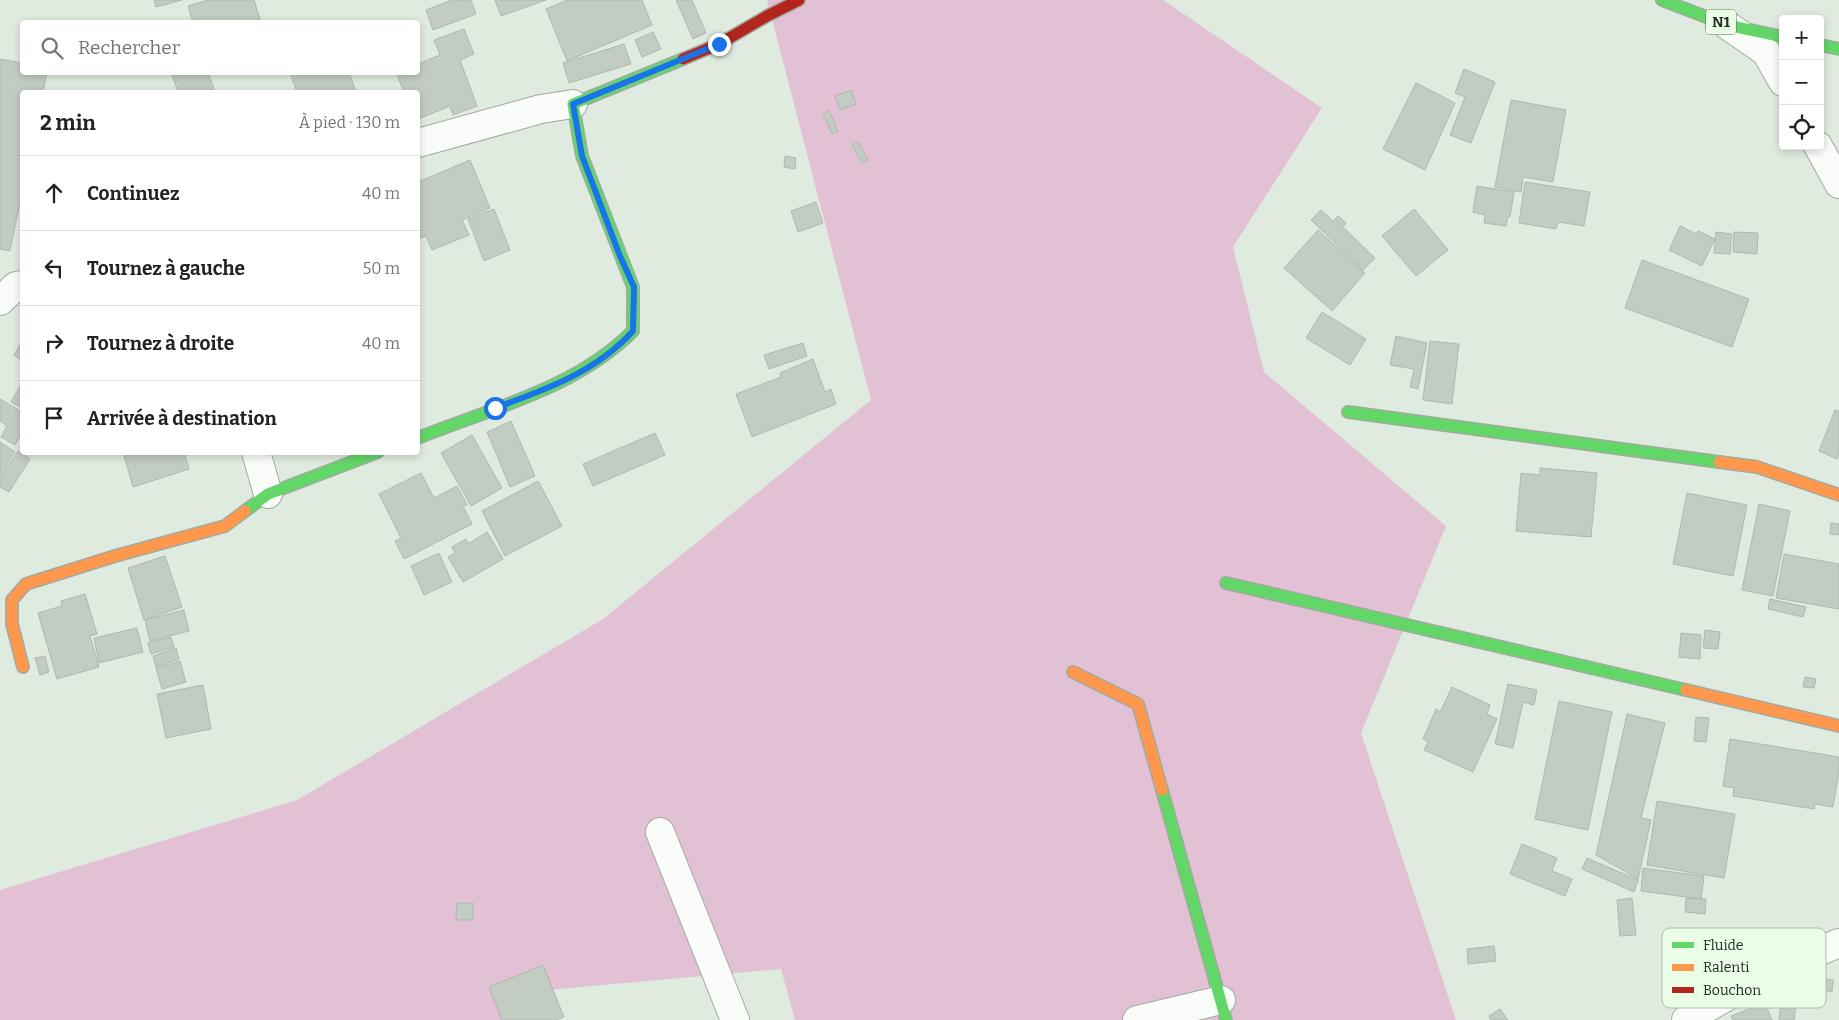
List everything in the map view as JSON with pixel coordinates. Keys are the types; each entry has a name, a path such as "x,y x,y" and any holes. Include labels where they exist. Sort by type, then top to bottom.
{"main road":[{"path":"420,437 547,389 589,368 618,347 633,331 634,287 620,256 582,156 573,104 719,44 799,0"},
{"name":"N1","path":"1662,0 1727,24 1779,36"},
{"path":"1824,46 1839,49"},
{"path":"1348,412 1757,467 1839,495"},
{"path":"23,667 12,624 12,600 26,584 115,556 224,526 268,494 370,455"},
{"path":"1226,583 1839,726"},
{"path":"1072,672 1138,704 1224,1010"}],"street":[{"path":"1727,24 1766,52 1779,75"},
{"path":"420,142 541,109 573,104"},
{"path":"1820,150 1839,184"},
{"path":"0,302 16,286 20,285"},
{"path":"257,455 268,494"},
{"path":"660,832 735,1020"},
{"path":"1826,948 1839,943"},
{"path":"1686,1020 1707,1008"},
{"path":"1137,1020 1224,1010"}],"shaded area":[{"path":"767,0 1163,0 1322,108 1233,247 1264,372 1446,526 1361,733 1456,1020 795,1020 781,969 513,993 512,1020 0,1020 0,890 297,800 603,619 871,400"}],"building":[{"path":"154,0 182,0 156,7"},
{"path":"208,0 254,0 260,20 192,20 188,6"},
{"path":"452,0 471,0 476,14 433,30 426,10"},
{"path":"495,0 546,0 501,16"},
{"path":"567,0 642,0 652,25 567,61 546,9"},
{"path":"676,0 692,0 706,33 693,39"},
{"path":"464,29 474,54 460,60 477,106 453,115 450,106 420,118 420,90 403,90 397,75 420,75 420,63 440,55 434,40"},
{"path":"653,32 661,49 642,57 635,40"},
{"path":"624,44 631,64 569,83 563,63"},
{"path":"0,59 20,63 20,75 46,75 43,90 20,90 20,202 10,251 0,249"},
{"path":"1464,69 1495,82 1471,143 1450,135 1465,97 1455,93"},
{"path":"172,75 209,75 214,90 177,90"},
{"path":"291,75 350,75 355,90 296,90"},
{"path":"1416,83 1455,103 1425,170 1383,149"},
{"path":"851,90 856,104 840,110 835,96"},
{"path":"1511,100 1566,110 1553,182 1523,177 1521,192 1495,187"},
{"path":"829,111 838,131 832,134 823,114"},
{"path":"858,142 868,160 862,163 852,145"},
{"path":"785,156 796,158 795,169 784,167"},
{"path":"470,160 490,208 462,220 469,235 432,250 426,236 420,238 420,181"},
{"path":"1525,182 1590,192 1584,226 1558,222 1556,229 1519,223"},
{"path":"1477,186 1514,192 1510,217 1508,216 1506,226 1484,223 1485,215 1473,212"},
{"path":"816,202 823,223 798,232 791,211"},
{"path":"494,209 510,250 484,261 468,219"},
{"path":"1414,209 1448,250 1416,276 1382,236"},
{"path":"1321,210 1333,221 1338,216 1346,223 1343,227 1375,258 1363,270 1311,220"},
{"path":"1680,226 1696,234 1698,231 1715,239 1702,266 1669,250"},
{"path":"1318,230 1365,273 1332,311 1284,268"},
{"path":"1716,232 1732,234 1730,254 1714,253"},
{"path":"1734,232 1758,233 1757,254 1733,252"},
{"path":"1642,260 1749,299 1732,347 1625,308"},
{"path":"1322,312 1366,339 1350,365 1306,338"},
{"path":"1396,336 1427,343 1418,389 1410,387 1414,369 1390,365"},
{"path":"1430,341 1459,344 1452,404 1423,400"},
{"path":"803,343 807,356 769,369 764,355"},
{"path":"20,344 20,360 14,355"},
{"path":"813,359 825,392 831,389 836,404 752,437 736,394 781,377 780,373"},
{"path":"20,386 20,407 11,402"},
{"path":"0,399 20,411 20,435 15,445 1,437 7,426 0,421"},
{"path":"1835,410 1839,411 1839,454 1837,459 1819,451"},
{"path":"511,421 535,476 510,487 487,432"},
{"path":"655,433 665,455 593,486 583,464"},
{"path":"472,435 502,488 471,506 441,453"},
{"path":"0,442 15,452 0,476"},
{"path":"18,451 20,455 30,459 9,492 0,487 0,479"},
{"path":"124,455 185,455 189,469 133,487"},
{"path":"1540,468 1597,473 1591,537 1516,531 1521,473 1540,475"},
{"path":"421,473 434,498 457,486 467,505 463,506 472,524 404,559 395,541 401,538 379,494"},
{"path":"538,481 562,526 505,556 482,511"},
{"path":"1687,493 1747,505 1733,576 1673,564"},
{"path":"1759,504 1790,511 1773,596 1742,590"},
{"path":"1831,523 1839,524 1839,535 1830,534"},
{"path":"487,532 503,559 463,582 448,557 455,553 452,547 466,539 468,544"},
{"path":"439,553 452,582 424,595 411,566"},
{"path":"1784,554 1839,564 1839,609 1776,598"},
{"path":"165,556 182,607 144,620 128,568"},
{"path":"85,594 97,634 90,636 99,667 57,679 38,613 62,606 61,601"},
{"path":"1770,599 1806,607 1803,617 1768,609"},
{"path":"184,610 189,631 150,641 145,620"},
{"path":"137,628 143,652 99,663 94,638"},
{"path":"1705,630 1720,632 1718,649 1703,648"},
{"path":"1681,633 1701,635 1700,659 1679,657"},
{"path":"171,637 174,647 151,654 148,643"},
{"path":"176,648 179,659 156,667 153,656"},
{"path":"45,656 49,672 40,675 35,658"},
{"path":"180,661 186,682 162,689 156,668"},
{"path":"1805,677 1816,679 1814,688 1803,687"},
{"path":"1508,684 1537,690 1534,705 1523,702 1513,748 1495,744"},
{"path":"203,685 211,729 166,738 157,694"},
{"path":"1452,687 1490,705 1487,714 1497,719 1473,772 1424,750 1428,742 1423,739 1436,709 1440,712"},
{"path":"1559,701 1612,712 1588,830 1535,819"},
{"path":"1627,714 1665,723 1641,818 1651,820 1638,879 1596,855"},
{"path":"1696,717 1709,718 1706,742 1694,741"},
{"path":"1730,739 1839,757 1839,772 1833,807 1815,804 1814,809 1733,796 1734,788 1723,786"},
{"path":"1657,801 1735,814 1724,878 1647,865"},
{"path":"1522,844 1557,858 1552,871 1572,879 1565,896 1510,874"},
{"path":"1587,858 1638,880 1634,892 1582,869"},
{"path":"1643,868 1704,876 1701,899 1641,891"},
{"path":"1632,898 1636,935 1620,936 1617,900"},
{"path":"1686,898 1706,899 1705,914 1685,912"},
{"path":"457,903 473,903 473,920 456,920"},
{"path":"1494,946 1496,961 1468,964 1467,949"},
{"path":"543,965 564,1017 556,1020 502,1020 489,987"},
{"path":"1826,979 1833,980 1832,992 1826,991"},
{"path":"1752,1008 1767,1008 1772,1020 1733,1020 1731,1016"},
{"path":"1780,1008 1796,1008 1794,1020 1779,1020"},
{"path":"1500,1009 1508,1020 1491,1020 1489,1016"}],"traffic: fast":[{"path":"1662,0 1727,25 1779,36"},
{"path":"1824,46 1839,49"},
{"path":"420,437 532,395 559,382 585,368 610,351 633,331 633,287 582,156 573,104 683,59"},
{"path":"1348,412 1719,462"},
{"path":"245,511 268,494 370,455"},
{"path":"1226,583 1686,690"},
{"path":"1162,790 1226,1020"}],"traffic: slow":[{"path":"1719,462 1757,467 1839,495"},
{"path":"23,667 12,624 12,600 26,584 115,556 225,526 245,511"},
{"path":"1073,672 1138,704 1162,790"},
{"path":"1686,690 1839,726"}],"traffic: jam":[{"path":"683,59 719,44 799,0"}],"route":[{"path":"495,408 547,389 589,368 618,347 633,331 634,287 620,256 582,156 573,104 719,44"}]}
